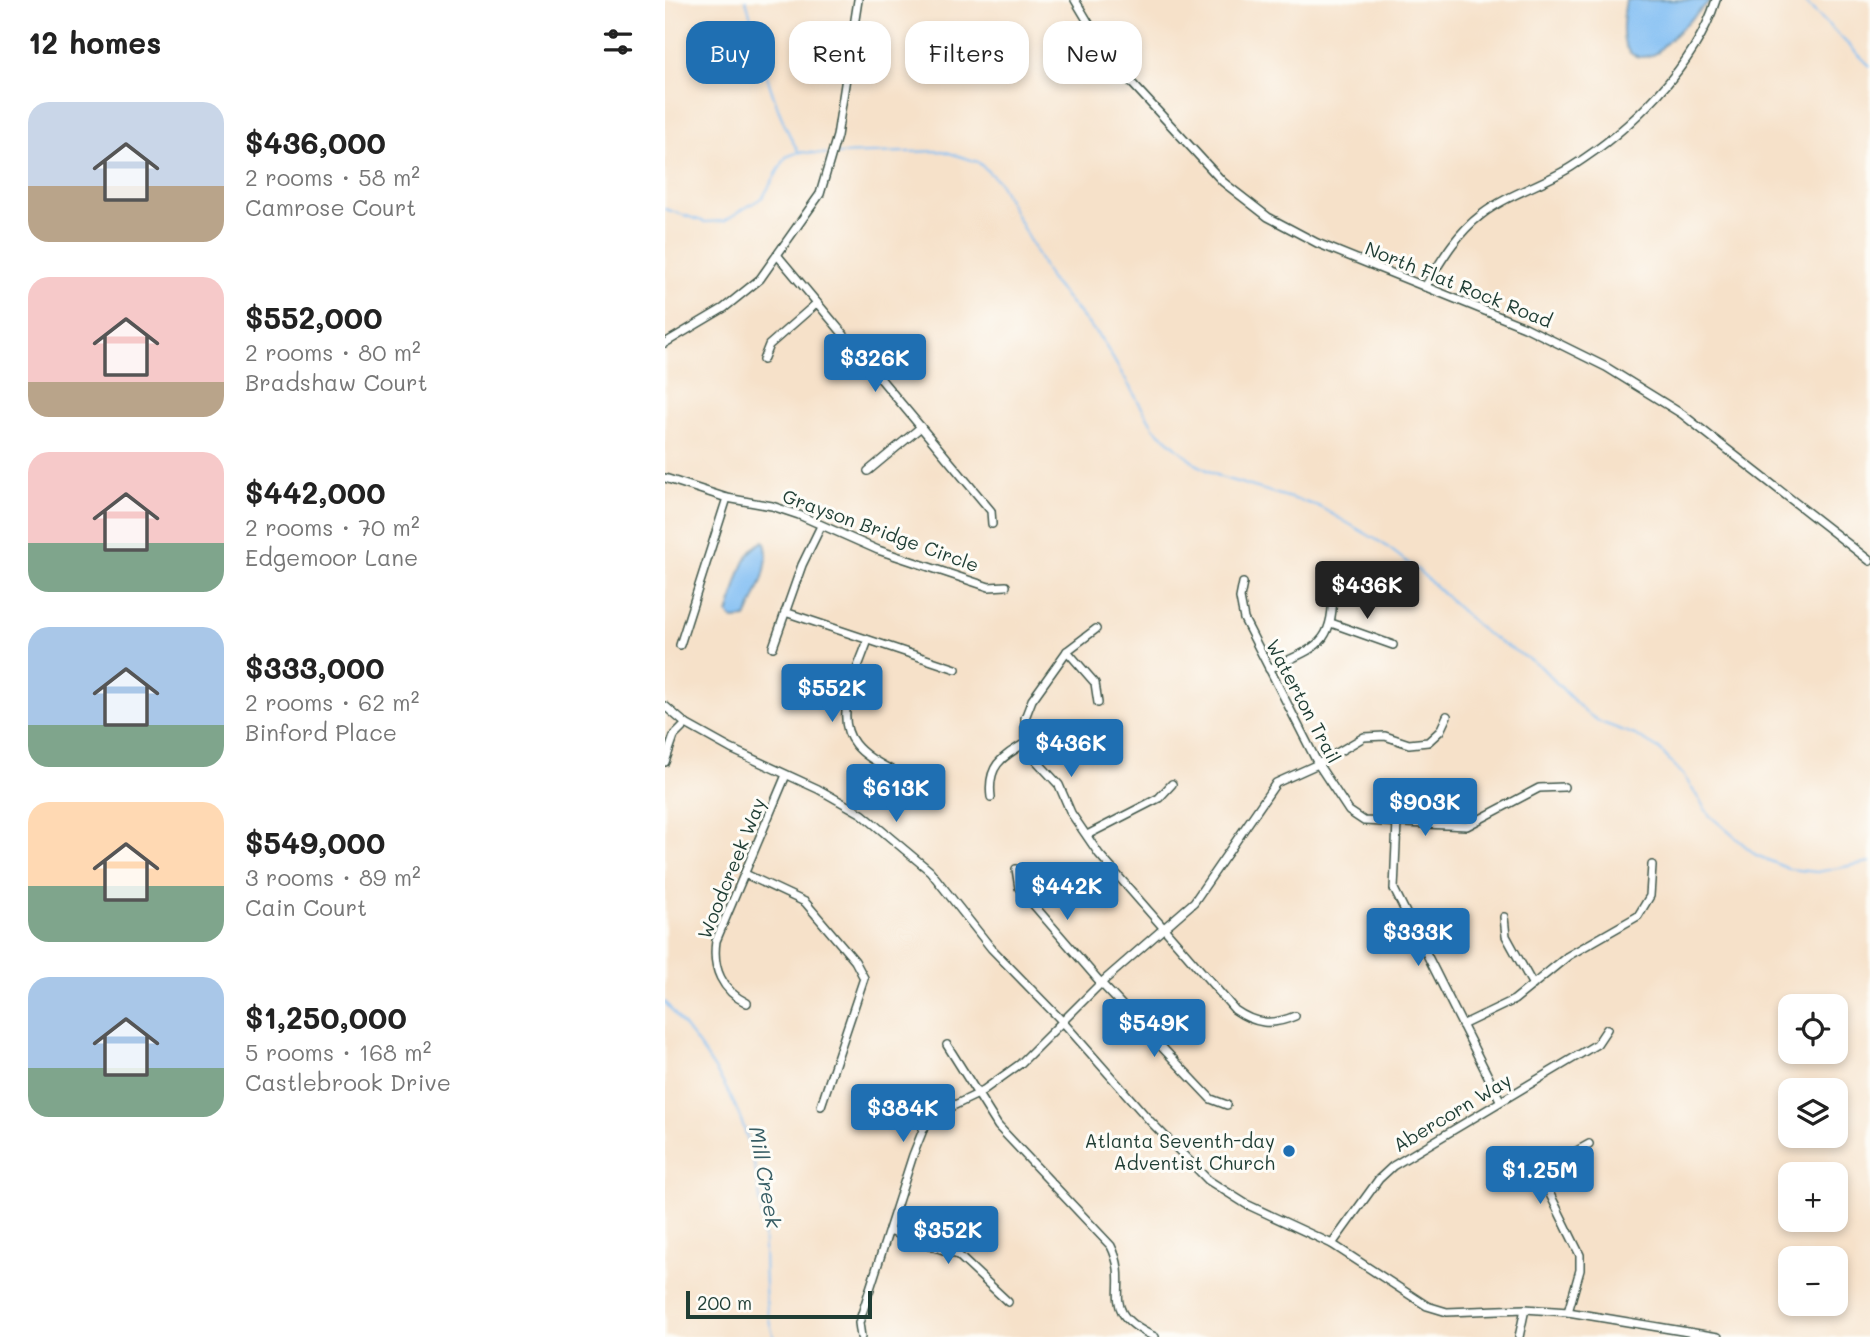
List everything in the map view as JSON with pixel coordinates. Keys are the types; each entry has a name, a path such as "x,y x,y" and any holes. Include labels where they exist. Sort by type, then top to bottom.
{"street":[{"path":"665,343 725,308 760,279 820,194 837,136 858,0"},
{"name":"North Flat Rock Road","path":"1075,0 1095,36 1130,81 1195,153 1240,197 1268,217 1317,243 1571,347 1702,428 1870,561"},
{"path":"1425,287 1448,250 1481,215 1569,169 1593,152 1681,70 1700,40 1716,0"},
{"path":"778,256 991,511 992,524"},
{"path":"763,360 769,345 817,303"},
{"path":"868,471 921,427"},
{"name":"Grayson Bridge Circle","path":"665,478 727,498 772,506 878,550 989,587 1006,586"},
{"path":"680,645 727,498"},
{"path":"772,647 802,565 821,526"},
{"name":"Waterton Trail","path":"1243,583 1241,598 1244,619 1269,669 1318,764 1349,811 1364,821 1467,826 1539,788 1564,787"},
{"path":"1269,669 1308,650 1328,633 1333,586"},
{"path":"785,612 956,669"},
{"path":"1331,623 1393,645"},
{"path":"1096,629 1067,651 1032,700 1025,718 1027,743 1033,757 1059,785 1072,813 1099,854 1235,1010 1248,1019 1282,1021 1295,1016"},
{"path":"868,640 847,703 846,724 854,743 866,755 900,775"},
{"path":"1067,651 1095,683 1098,703"},
{"path":"665,706 686,724 862,814 930,871 991,948 1062,1021 1150,1121 1208,1180 1246,1204 1332,1244 1427,1306 1447,1312 1525,1309 1568,1312 1719,1337"},
{"path":"861,1337 859,1323 888,1231 923,1130 936,1114 978,1094 1020,1064 1101,983 1194,902 1276,783 1318,764 1364,737 1385,736 1409,744 1428,742 1440,731 1447,716"},
{"path":"665,762 674,736 686,724"},
{"path":"991,797 989,780 1001,758 1027,743"},
{"name":"Woodcreek Way","path":"747,1003 736,998 716,970 716,941 786,775"},
{"path":"1087,835 1159,798 1172,784"},
{"path":"1397,822 1394,889 1500,1100"},
{"path":"1462,1025 1514,1000 1568,956 1638,916 1650,895 1653,865"},
{"path":"1016,869 1019,888 1101,983 1211,1099 1227,1105"},
{"path":"745,874 805,902 855,961 864,978 821,1106"},
{"path":"1504,917 1506,936 1533,985"},
{"name":"Abercorn Way","path":"1332,1244 1379,1179 1393,1166 1597,1044 1607,1030"},
{"path":"947,1045 999,1126 1111,1246 1118,1259 1117,1298 1121,1315 1134,1328 1155,1337"},
{"path":"1568,1312 1580,1270 1580,1255 1539,1172 1589,1144"},
{"path":"888,1231 958,1255 1007,1302"},
{"path":"1518,1337 1525,1309"}],"water":[{"path":"1626,0 1711,0 1655,54 1642,57 1633,55 1624,41"},
{"path":"764,541 767,559 758,590 746,618 733,619 728,614 740,573 749,554"}],"waterway":[{"path":"746,0 774,96 798,151"},
{"path":"1803,0 1870,66"},
{"path":"833,154 943,151 978,162 998,181 1050,279 1102,340 1154,428 1196,464 1220,477 1318,506 1382,543 1419,571 1484,632 1540,666 1585,712 1600,722 1635,735 1659,749 1684,776 1709,815 1756,855 1789,869 1817,872 1870,862"},
{"path":"665,209 705,222 724,221 763,197 786,157 799,152 828,154"},
{"name":"Mill Creek","path":"665,1002 722,1080 745,1131 759,1190 767,1310 774,1337"}],"place":[{"name":"Atlanta Seventh-day Adventist Church","path":"1289,1151"}]}
